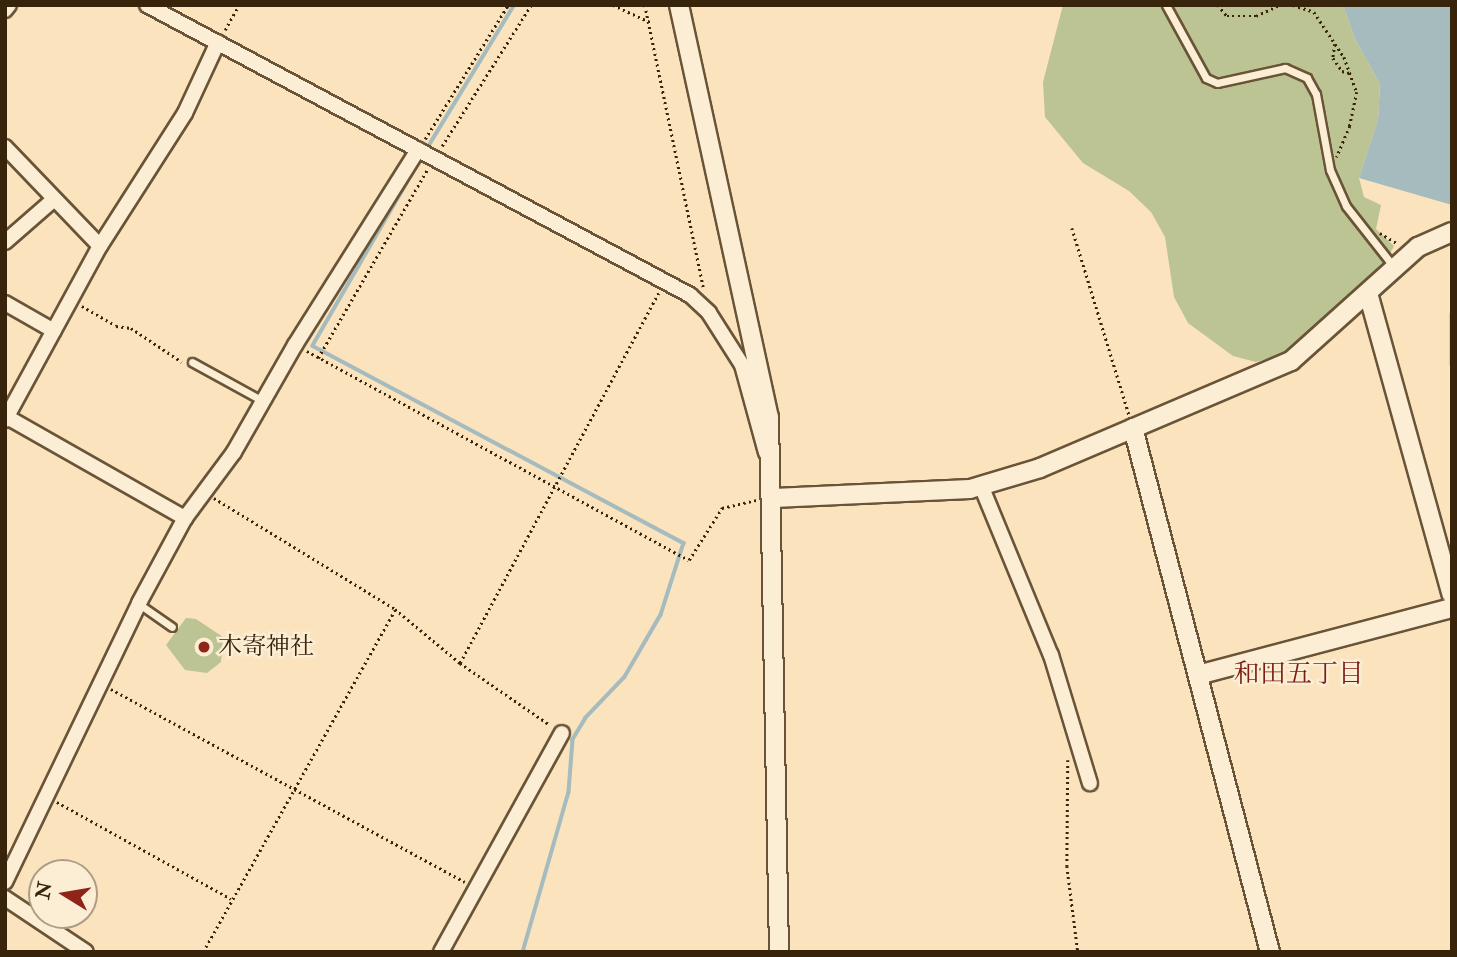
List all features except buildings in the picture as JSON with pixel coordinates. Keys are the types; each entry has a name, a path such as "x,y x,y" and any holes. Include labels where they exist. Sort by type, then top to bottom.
{"street":[{"path":"5,10 9,5"},
{"path":"148,5 665,280 709,313 742,365 762,452 771,454"},
{"path":"679,5 749,311 769,417 774,498 779,952"},
{"path":"185,517 6,418 100,246 185,113 218,42"},
{"path":"5,147 52,201 100,246"},
{"path":"5,882 139,603 185,517 207,494 295,345 418,150"},
{"path":"5,242 52,201"},
{"path":"774,498 982,488 1291,361 1411,253 1452,232"},
{"path":"1368,293 1452,595"},
{"path":"5,303 54,331"},
{"path":"1133,428 1270,952"},
{"path":"982,488 1051,655 1090,783"},
{"path":"1198,676 1452,608"},
{"path":"441,952 562,733"},
{"path":"5,898 86,952"}],"lane":[{"path":"1166,5 1206,78 1217,83 1285,68 1307,78 1316,94 1330,170 1346,205 1394,268"},
{"path":"192,362 263,401"},
{"path":"139,603 172,627"}],"path":[{"path":"218,42 239,5"},
{"path":"418,150 508,5"},
{"path":"318,358 434,159 531,5"},
{"path":"613,5 650,22"},
{"path":"645,5 709,313"},
{"path":"1218,5 1227,16 1256,16 1280,5"},
{"path":"1293,5 1314,12 1335,44 1350,73 1356,92 1350,126 1330,170"},
{"path":"1335,44 1333,58 1342,71 1350,73"},
{"path":"1072,228 1133,428"},
{"path":"1366,232 1380,232 1411,253"},
{"path":"460,663 665,280"},
{"path":"69,301 116,326 131,328 176,360 192,362"},
{"path":"295,345 689,560 722,508 774,498"},
{"path":"207,494 395,609 460,663 562,733"},
{"path":"203,952 395,609"},
{"path":"102,684 293,791 476,888"},
{"path":"1068,754 1067,866 1078,952"},
{"path":"48,797 231,899"}],"green space":[{"path":"1063,5 1343,5 1355,39 1380,84 1378,120 1359,178 1364,197 1381,205 1376,229 1394,246 1383,267 1285,354 1256,362 1233,356 1188,323 1174,297 1165,237 1151,212 1129,191 1083,163 1045,117 1043,82"},
{"path":"186,618 196,619 223,637 221,662 207,673 185,670 166,645"}],"shaded area":[{"path":"1343,5 1452,5 1452,205 1359,178 1378,120 1380,84 1355,39"}],"waterway":[{"path":"426,150 514,5"},
{"path":"422,157 313,346 684,543 661,615 625,677 586,718 573,740 569,792 523,952"},
{"path":"1452,314 1452,364"}],"place":[{"name":"木寄神社","path":"204,647"}],"district":[{"name":"和田五丁目","path":"1299,675"}]}
